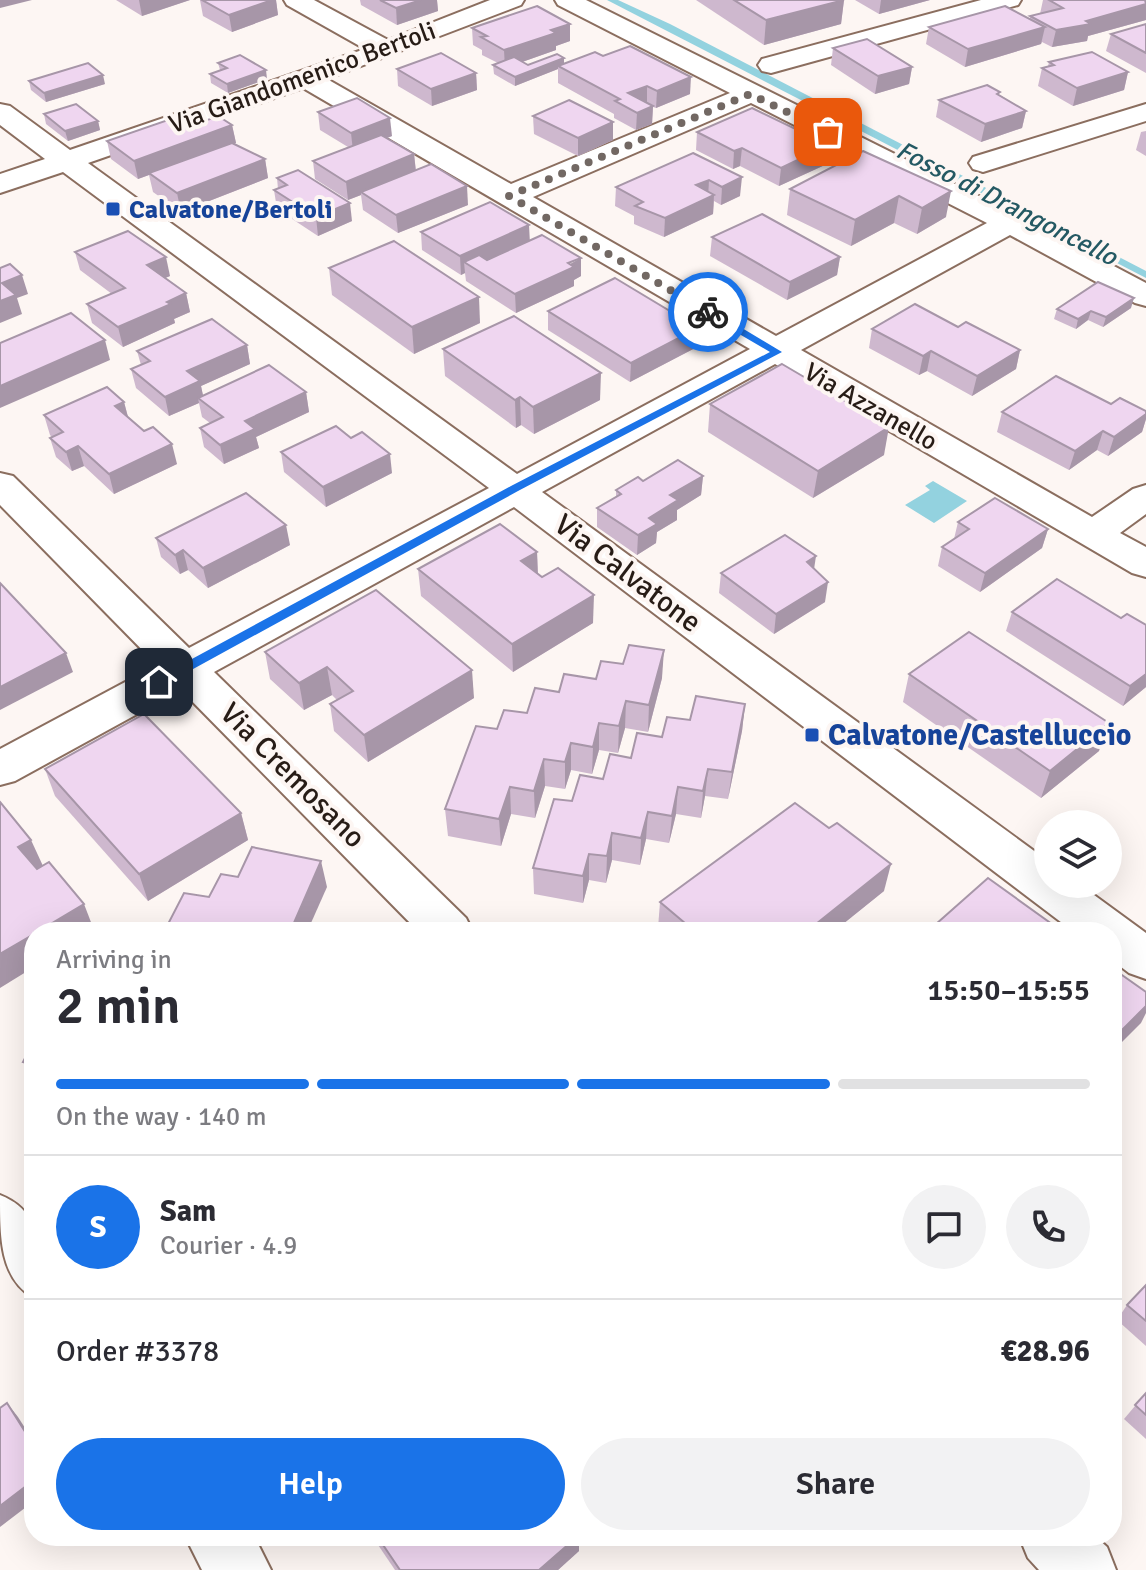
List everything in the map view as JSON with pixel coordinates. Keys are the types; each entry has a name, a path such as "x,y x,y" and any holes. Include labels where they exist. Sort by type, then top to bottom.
{"street":[{"path":"296,0 386,50"},
{"name":"Via Giandomenico Bertoli","path":"0,184 386,50 512,0"},
{"path":"567,0 1010,223 1146,296"},
{"path":"771,65 1009,0"},
{"name":"Via Azzanello","path":"306,78 1146,564"},
{"path":"509,196 750,94"},
{"name":"Via Calvatone","path":"0,112 1096,922"},
{"path":"983,163 1146,112"},
{"path":"0,769 514,489 777,352 1010,223"},
{"name":"Via Cremosano","path":"0,484 439,922"},
{"path":"1094,533 1146,497"},
{"name":"Via Calvatone","path":"1122,941 1146,959"},
{"path":"0,1221 24,1256"},
{"path":"223,1546 239,1570"},
{"path":"1060,1546 1084,1570"}],"water":[{"path":"933,481 967,501 934,523 905,505 930,490 925,486"}],"building":[{"path":"202,0 272,0 229,15"},
{"path":"380,0 421,0 396,8"},
{"path":"734,0 844,0 766,20"},
{"path":"1049,0 1145,0 1146,4 1086,21 1091,24 1056,30 1030,16 1063,8"},
{"path":"537,6 570,24 551,30 556,33 504,50 472,28"},
{"path":"1005,6 1045,27 968,49 929,27"},
{"path":"1146,24 1146,53 1111,34"},
{"path":"867,39 912,67 878,76 833,48"},
{"path":"630,46 691,77 657,91 647,86 628,93 653,106 637,113 615,101 620,99 558,66 595,52 603,56"},
{"path":"1092,52 1128,72 1077,88 1042,68 1054,65 1049,62"},
{"path":"441,53 476,73 431,89 397,69"},
{"path":"557,54 564,58 515,77 493,65 514,57 528,65"},
{"path":"240,55 266,70 227,84 210,74 227,68 218,63"},
{"path":"88,63 103,75 44,93 29,81"},
{"path":"987,85 1026,111 985,124 939,100"},
{"path":"357,98 390,118 351,133 318,112"},
{"path":"569,100 613,122 578,138 533,116"},
{"path":"76,104 98,121 65,131 44,114"},
{"path":"752,108 829,145 781,168 742,148 734,151 697,132"},
{"path":"191,112 205,121 218,116 232,125 134,161 107,141"},
{"path":"381,135 414,154 346,182 313,161"},
{"path":"232,143 265,159 177,193 149,173"},
{"path":"863,151 951,191 922,208 899,196 855,220 790,189"},
{"path":"693,153 742,177 722,187 709,180 696,185 714,195 665,218 635,206 643,202 616,187"},
{"path":"431,164 467,186 396,215 361,192"},
{"path":"298,170 350,203 316,217 274,190 287,185 277,178"},
{"path":"490,202 529,225 460,256 421,232"},
{"path":"762,214 840,257 790,282 712,237"},
{"path":"128,231 166,257 147,265 186,293 167,302 171,304 118,327 87,304 125,288 75,252"},
{"path":"542,235 581,258 568,263 574,267 515,294 464,262 479,255 487,260"},
{"path":"394,241 479,297 412,327 329,268"},
{"path":"10,264 22,275 2,283 16,295 0,301 0,268"},
{"path":"615,278 698,328 631,363 548,311"},
{"path":"1098,282 1134,298 1106,317 1091,311 1078,319 1057,309"},
{"path":"915,304 958,327 966,322 1020,350 977,376 931,351 923,356 872,329"},
{"path":"71,313 105,340 0,386 0,343"},
{"path":"514,316 601,373 533,407 520,397 515,400 443,349"},
{"path":"212,319 247,345 187,371 200,381 165,397 131,369 150,361 137,351"},
{"path":"782,364 889,427 818,471 710,404"},
{"path":"269,365 306,392 245,421 255,429 220,445 200,428 223,417 198,398"},
{"path":"1056,376 1111,404 1120,398 1146,411 1146,414 1114,437 1103,431 1075,451 1002,412"},
{"path":"107,387 124,402 115,406 144,431 153,427 172,444 109,474 78,446 66,452 50,438 63,432 44,415"},
{"path":"336,426 351,438 362,432 390,454 323,487 281,452"},
{"path":"678,460 703,476 670,495 678,500 649,518 657,524 638,535 597,508 621,494 616,490 638,477 643,481"},
{"path":"246,493 286,525 203,568 183,550 175,555 156,538"},
{"path":"995,498 1048,529 985,573 942,547 969,529 958,522"},
{"path":"500,524 537,552 521,561 542,577 558,568 594,595 512,644 418,569"},
{"path":"785,535 816,556 807,562 828,582 776,614 721,573"},
{"path":"1057,579 1121,618 1127,614 1146,625 1146,674 1130,686 1012,612"},
{"path":"0,583 66,653 0,687"},
{"path":"376,590 472,670 364,735 330,704 353,691 327,667 299,683 265,652"},
{"path":"969,632 1109,723 1050,771 909,674"},
{"path":"629,645 664,650 649,705 626,701 619,726 599,723 593,747 571,743 565,762 544,759 534,791 510,787 499,819 445,809 476,726 497,729 504,710 527,713 535,688 559,692 564,674 596,679 601,661 623,664"},
{"path":"696,696 745,704 732,772 708,769 703,791 678,787 672,816 648,812 641,838 612,833 607,856 589,854 583,876 533,868 554,799 572,801 580,775 603,779 610,754 631,758 637,733 662,737 667,717 690,720"},
{"path":"144,714 241,813 139,874 45,769"},
{"path":"0,802 31,840 18,847 37,869 49,862 84,904 54,922 24,922 24,940 0,954"},
{"path":"795,803 829,828 837,823 891,864 818,922 684,922 660,902"},
{"path":"252,847 321,861 294,922 169,922 184,893 209,897 221,874 238,877"},
{"path":"988,878 1049,922 938,922"},
{"path":"1122,975 1146,992 1146,1006 1122,1030"},
{"path":"1146,1285 1146,1321 1127,1305"},
{"path":"1146,1393 1146,1415 1135,1405"},
{"path":"7,1403 24,1430 24,1488 0,1506 0,1408"},
{"path":"384,1546 567,1546 539,1570 400,1570"}],"waterway":[{"name":"Fosso di Drangoncello","path":"611,0 667,26 1146,275"}],"way so far":[{"path":"708,312 509,196 750,94 828,132"}],"place":[{"name":"Calvatone/Bertoli","path":"113,209"},
{"name":"Calvatone/Castelluccio","path":"812,735"}],"route":[{"path":"159,682 514,489 777,352 708,312"}]}
